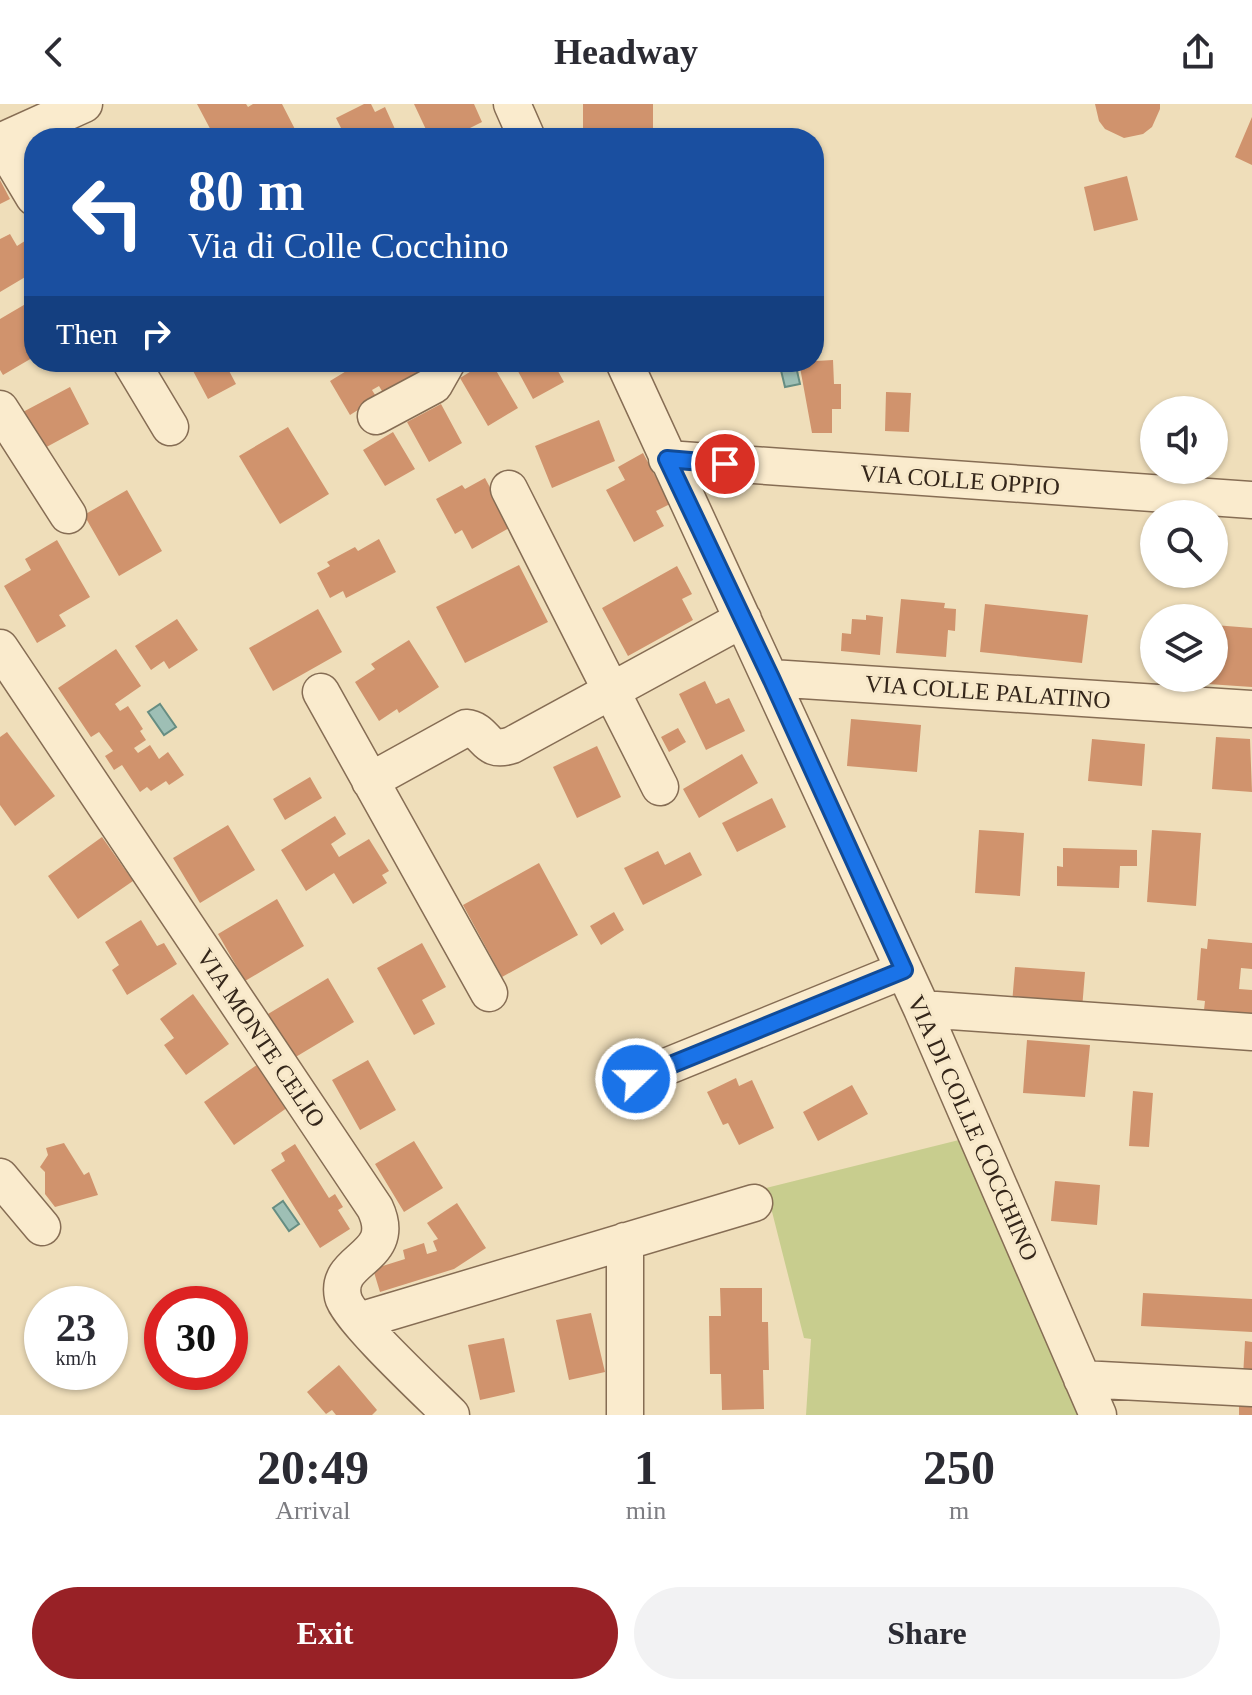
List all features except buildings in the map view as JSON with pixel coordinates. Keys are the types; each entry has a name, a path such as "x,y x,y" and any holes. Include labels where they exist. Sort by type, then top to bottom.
{"street":[{"path":"32,128 84,104"},
{"path":"24,131 1,142 24,180"},
{"path":"137,372 170,427"},
{"path":"376,416 434,385 441,372"},
{"name":"VIA DI COLLE COCCHINO","path":"628,372 922,1009 1098,1415"},
{"path":"0,409 68,515"},
{"name":"VIA COLLE OPPIO","path":"667,459 1252,500"},
{"path":"509,489 660,787"},
{"path":"370,781 458,730 472,729 488,744 503,748 743,619"},
{"name":"VIA MONTE CELIO","path":"0,648 375,1208 380,1224 379,1240 371,1253 351,1268 342,1286 346,1306 451,1415"},
{"name":"VIA COLLE PALATINO","path":"771,678 1252,709"},
{"path":"321,692 489,993"},
{"path":"636,1079 904,970"},
{"path":"922,1009 1252,1032"},
{"path":"0,1177 42,1227"},
{"path":"359,1321 754,1203"},
{"path":"625,1241 625,1415"},
{"path":"1082,1379 1252,1388"}],"green space":[{"path":"963,1139 1082,1415 806,1415 811,1339 804,1338 766,1188"}],"water":[{"path":"781,372 797,372 800,384 785,387"},
{"path":"160,704 176,727 164,735 148,712"},
{"path":"283,1201 299,1224 289,1231 273,1208"}],"route":[{"path":"636,1079 904,970 667,459 725,464"}]}
